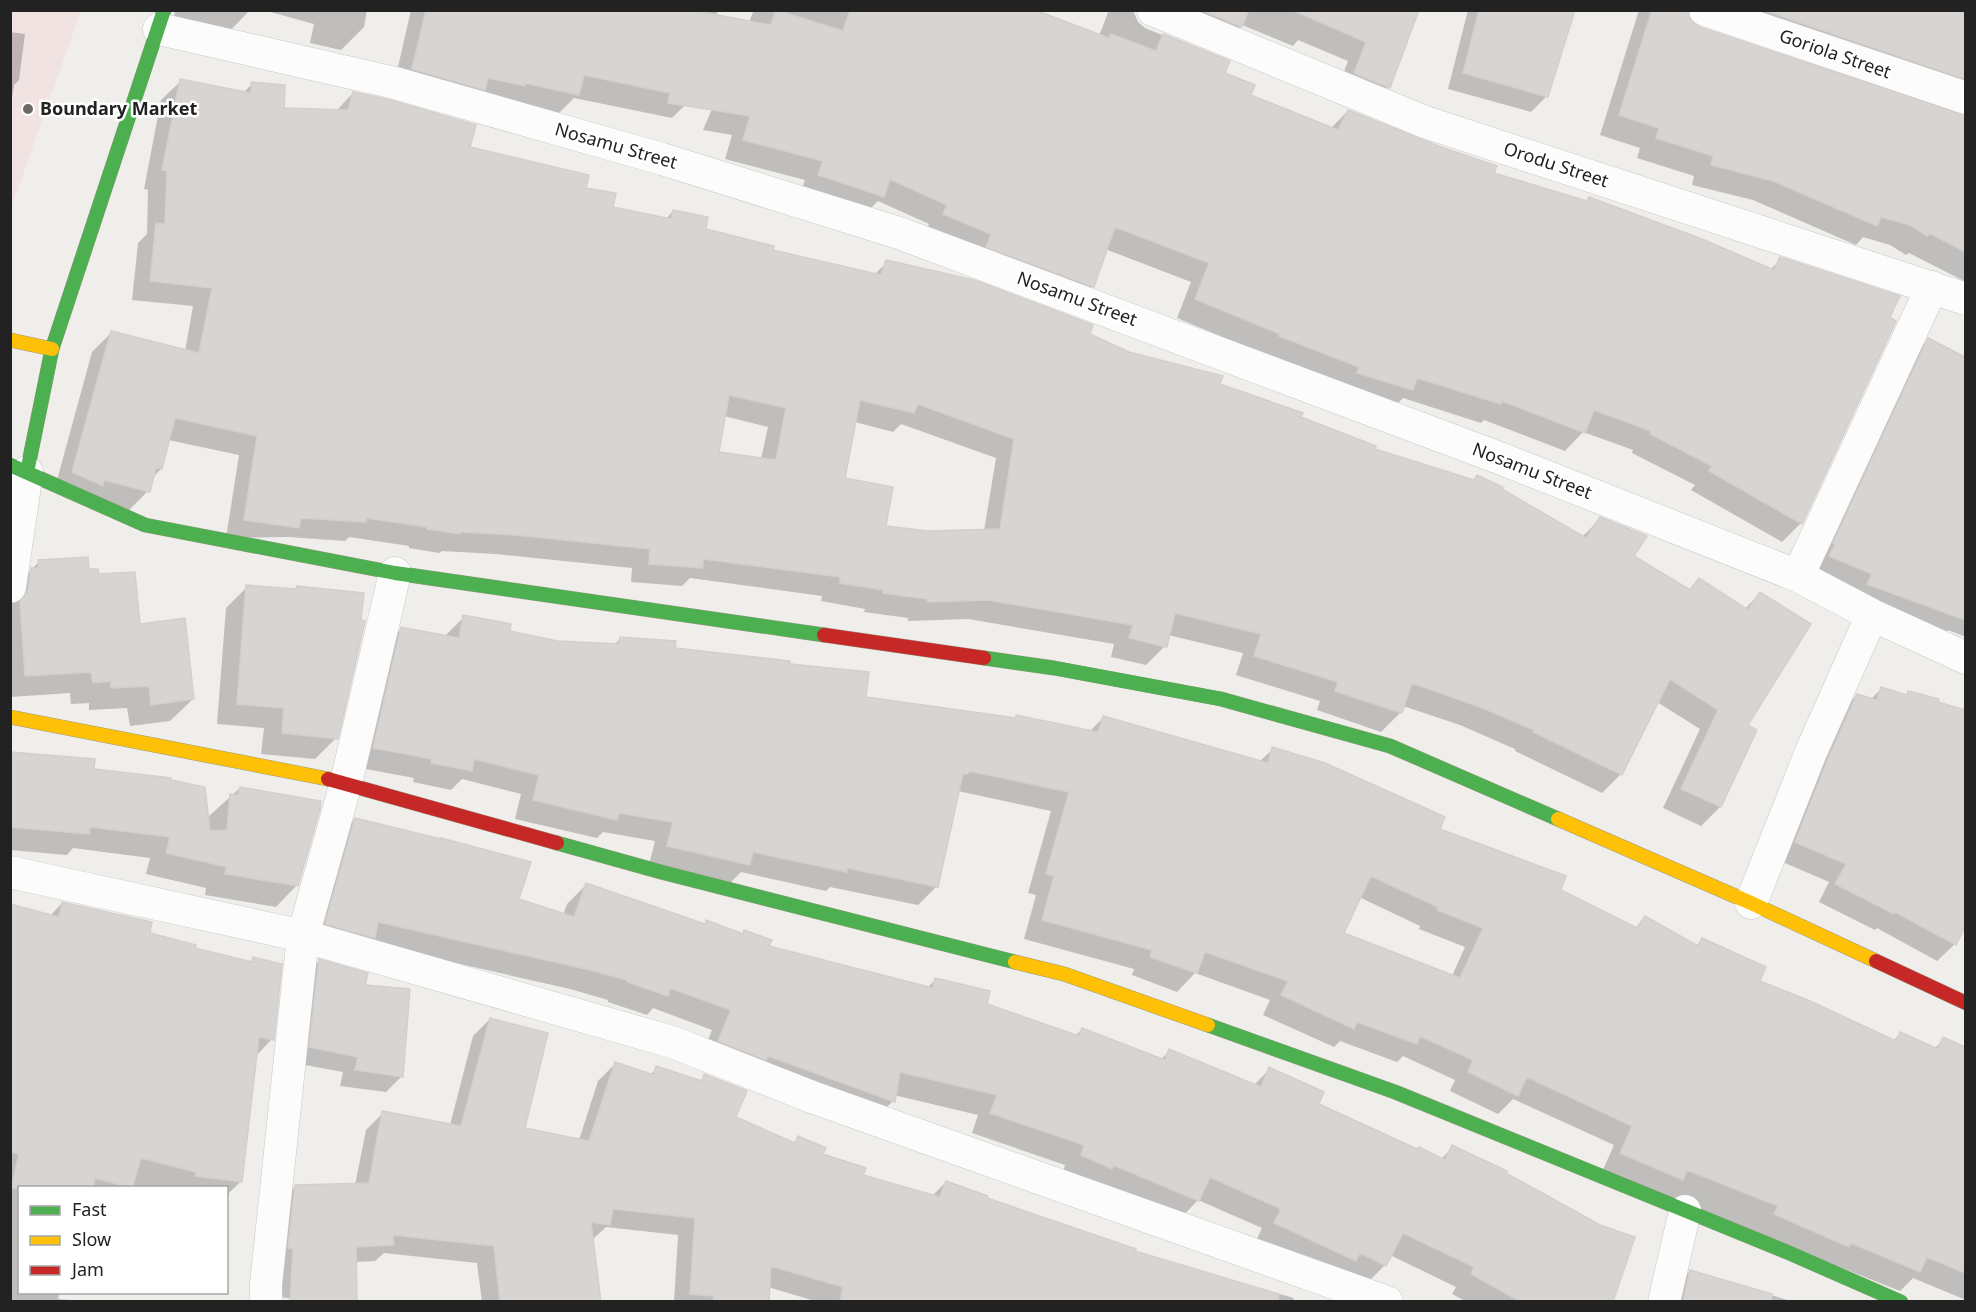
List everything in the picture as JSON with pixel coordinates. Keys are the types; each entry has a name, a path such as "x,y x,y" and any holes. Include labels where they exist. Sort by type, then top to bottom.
{"street":[{"name":"Orodu Street","path":"1153,10 1425,122 1965,299"},
{"name":"Goriola Street","path":"1705,10 1965,98"},
{"path":"10,588 19,468 52,349 161,20"},
{"name":"Nosamu Street","path":"161,20 395,83 662,159 899,233 1502,459 1798,576 1872,615 1965,658"},
{"path":"1798,576 1932,287"},
{"path":"10,340 52,349"},
{"path":"19,468 145,525 395,573 1054,668 1221,699 1390,746 1751,903 1965,1003"},
{"path":"266,1302 283,1114 303,936 345,783 395,573"},
{"path":"1751,903 1811,752 1872,615"},
{"path":"10,717 345,783 662,872 1064,974 1395,1092 1786,1252 1900,1302"},
{"path":"10,872 303,936 672,1042 812,1097 1387,1302"},
{"path":"1664,1302 1685,1211"}],"shaded area":[{"name":"Boundary Market","path":"10,11 81,11 11,208"}],"building":[{"path":"426,10 691,10 771,25 776,10 843,31 850,10 1035,10 1109,38 1111,34 1156,51 1163,34 1230,61 1225,73 1255,85 1251,95 1338,130 1348,110 1441,147 1497,166 1494,173 1587,201 1589,197 1702,239 1774,270 1780,257 1900,296 1890,317 1896,321 1802,524 1709,471 1712,466 1650,434 1651,431 1594,410 1585,433 1502,401 1501,404 1417,378 1413,390 1357,373 1359,367 1279,336 1280,334 1195,299 1209,263 1115,227 1094,287 986,247 991,234 943,214 947,205 890,179 884,197 818,175 823,161 743,140 750,116 668,103 670,93 584,75 579,95 525,83 525,86 488,78 485,90 412,69"},
{"path":"1201,10 1249,10 1242,27"},
{"path":"1292,10 1419,10 1390,88 1354,73 1366,42"},
{"path":"1479,10 1575,10 1548,97 1463,73"},
{"path":"1652,10 1687,10 1691,21 1699,27 1965,115 1965,252 1929,233 1927,236 1910,225 1881,217 1877,226 1773,181 1711,165 1713,156 1656,138 1659,128 1619,115"},
{"path":"1763,10 1965,10 1965,79"},
{"path":"180,79 251,93 251,82 285,85 284,108 348,110 353,92 391,100 476,125 470,147 589,175 586,188 616,193 613,207 671,219 673,210 708,217 706,229 774,246 773,250 881,275 886,260 974,280 1093,325 1090,334 1129,352 1223,376 1220,384 1303,413 1301,417 1376,446 1375,449 1474,480 1477,475 1503,487 1502,489 1586,538 1600,517 1647,536 1634,556 1690,590 1699,578 1748,610 1760,592 1811,624 1748,725 1757,730 1721,807 1681,789 1718,710 1670,679 1622,775 1533,732 1534,730 1480,707 1412,683 1402,713 1335,691 1338,682 1254,656 1261,634 1175,613 1167,647 1129,638 1133,625 988,600 927,602 927,599 883,593 883,590 840,583 840,577 703,559 703,568 649,564 650,549 515,535 460,532 460,534 366,518 366,522 301,518 299,528 244,520 257,436 175,418 162,469 156,468 150,492 104,480 103,486 72,472 111,331 199,353 212,288 150,281 156,223 165,224 167,171 162,170","holes":["729,395 786,408 776,460 719,452","860,400 914,413 918,404 1014,439 1000,529 928,531 886,526 893,487 845,478"]},
{"path":"1928,338 1965,357 1965,620 1867,584 1872,574 1829,556"},
{"path":"88,557 89,569 98,569 99,574 135,572 140,624 185,618 194,699 151,705 149,686 111,688 111,681 93,683 91,672 25,676 20,601 28,590 31,568 39,568 38,560"},
{"path":"246,585 296,589 297,586 364,593 361,620 365,621 338,739 282,733 284,708 237,704"},
{"path":"463,615 511,624 510,631 557,641 619,644 620,637 676,641 675,648 869,672 866,697 1016,718 1016,715 1098,732 1103,716 1268,763 1272,747 1325,763 1445,817 1440,829 1566,876 1561,890 1637,928 1645,916 1698,946 1702,938 1766,967 1760,981 1810,1001 1896,1041 1900,1032 1938,1049 1943,1037 1965,1047 1965,1273 1927,1257 1920,1272 1851,1243 1849,1247 1774,1214 1778,1206 1687,1170 1683,1180 1620,1153 1632,1126 1527,1077 1518,1096 1468,1072 1473,1060 1420,1036 1417,1044 1357,1022 1354,1029 1281,995 1288,981 1205,952 1197,973 1150,957 1152,950 1042,920 1054,876 1046,874 1069,792 969,771 968,774 963,774 938,887 847,868 847,872 753,852 750,865 667,846 673,822 619,813 617,820 533,800 539,775 474,759 472,771 431,763 432,759 373,748 401,627 459,638","holes":["1371,876 1438,907 1437,910 1483,928 1460,978 1344,933"]},
{"path":"1881,687 1907,695 1908,691 1939,699 1938,702 1965,710 1965,927 1956,945 1895,912 1894,914 1835,884 1846,864 1795,842 1857,694 1877,700"},
{"path":"10,752 95,759 94,769 171,778 171,780 205,787 210,831 227,830 230,794 238,795 240,787 321,801 298,886 225,874 227,867 166,853 170,837 90,827 89,834 10,827"},
{"path":"355,818 531,862 519,899 574,917 586,883 705,924 706,920 743,934 744,930 772,940 769,946 933,988 935,978 990,991 987,1004 1079,1036 1082,1028 1165,1060 1169,1049 1261,1087 1269,1067 1324,1092 1319,1104 1445,1160 1452,1145 1507,1171 1506,1173 1600,1225 1635,1237 1613,1302 1521,1302 1471,1274 1474,1267 1403,1233 1386,1266 1360,1253 1356,1261 1274,1223 1281,1209 1210,1177 1199,1201 1113,1165 1112,1169 1081,1155 1084,1145 990,1113 997,1095 900,1072 895,1102 768,1056 766,1060 718,1041 731,1010 670,988 668,996 627,982 627,980 590,970 378,922 375,938 325,924"},
{"path":"62,902 152,922 150,933 196,945 195,948 252,962 253,957 282,964 274,1040 259,1037 242,1182 195,1176 196,1172 141,1158 133,1186 95,1178 93,1186 18,1186 18,1188 11,1188 19,1154 10,1152 10,904 59,917"},
{"path":"319,959 368,973 365,985 410,989 403,1077 355,1070 358,1057 309,1047"},
{"path":"490,1018 548,1033 525,1128 589,1141 615,1062 654,1075 656,1066 702,1081 704,1074 747,1091 736,1117 795,1143 798,1136 826,1148 823,1154 866,1168 863,1175 940,1197 946,1181 988,1196 987,1198 1136,1249 1135,1251 1279,1294 1278,1302 840,1302 843,1287 771,1266 769,1302 713,1302 714,1296 690,1294 695,1218 613,1209 610,1225 591,1222 601,1302 500,1302 494,1246 393,1235 394,1245 356,1247 357,1302 290,1302 293,1249 288,1248 295,1185 369,1183 382,1111 461,1126"},
{"path":"1690,1270 1772,1294 1771,1302 1683,1302"}],"traffic: fast":[{"path":"27,472 52,349 164,10"},
{"path":"10,465 145,525 395,573 824,635"},
{"path":"984,658 1054,668 1221,699 1390,746 1558,819"},
{"path":"557,843 661,872 1015,962"},
{"path":"1208,1025 1395,1092 1787,1252 1901,1302"}],"traffic: slow":[{"path":"10,340 52,349"},
{"path":"10,717 328,779"},
{"path":"1558,819 1751,903 1876,961"},
{"path":"1015,962 1064,974 1208,1025"}],"traffic: jam":[{"path":"824,635 984,658"},
{"path":"328,779 557,843"},
{"path":"1876,961 1966,1003"}],"place":[{"name":"Boundary Market","path":"28,109"}]}
